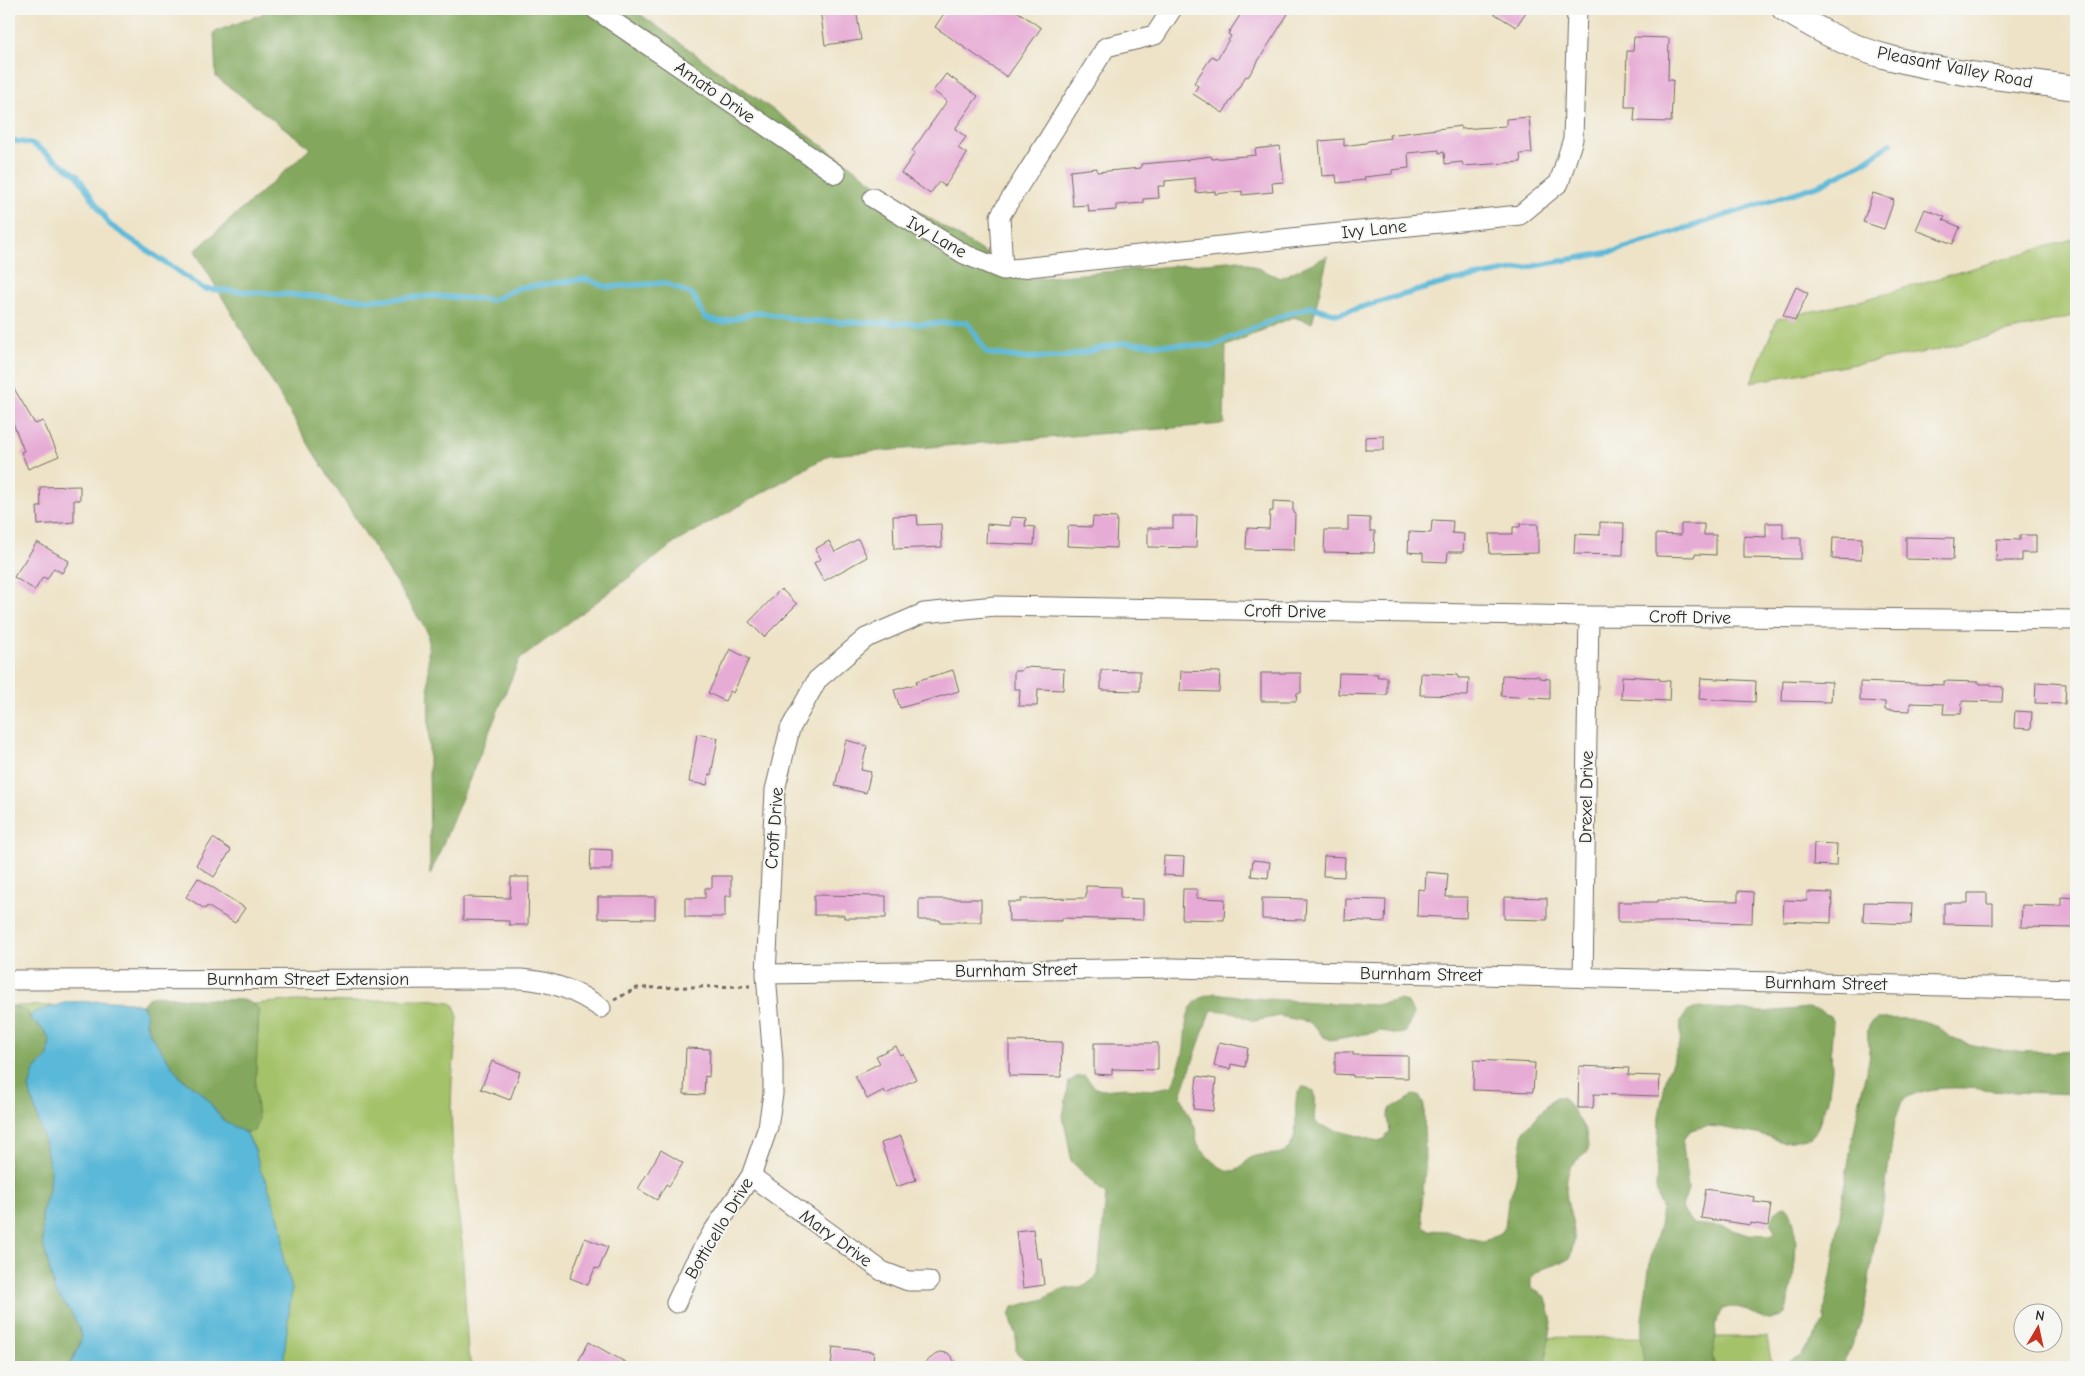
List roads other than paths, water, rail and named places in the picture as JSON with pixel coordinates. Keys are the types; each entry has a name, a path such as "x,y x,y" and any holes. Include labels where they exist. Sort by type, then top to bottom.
{"main road":[{"name":"Pleasant Valley Road","path":"1784,9 1824,32 1890,58 1958,71 2076,88"}],"street":[{"name":"Amato Drive","path":"596,9 836,174"},
{"path":"1003,270 1000,216 1106,47 1155,35 1172,9"},
{"name":"Ivy Lane","path":"873,198 964,254 1003,270 1520,215 1559,183 1573,139 1577,9"},
{"name":"Croft Drive","path":"766,974 775,790 790,729 817,680 866,638 924,613 995,606 1589,616 2076,620"},
{"name":"Drexel Drive","path":"1582,978 1589,616"},
{"name":"Burnham Street","path":"766,974 1174,968 2076,989"},
{"name":"Botticello Drive","path":"676,1303 694,1264 712,1232 751,1176 768,1127 773,1094 773,1061 766,974"},
{"name":"Burnham Street Extension","path":"9,980 521,979 564,987 601,1008"},
{"name":"Mary Drive","path":"751,1176 882,1271 908,1281 929,1281"}],"water":[{"path":"67,1002 130,1002 143,1006 150,1034 180,1077 203,1094 223,1120 247,1134 255,1150 260,1170 267,1183 283,1231 283,1257 292,1288 284,1355 286,1367 69,1367 81,1338 79,1327 70,1311 55,1292 43,1243 42,1212 49,1191 50,1169 46,1147 29,1088 34,1071 48,1056 50,1039 42,1028 30,1019 31,1014 35,1012"}],"waterway":[{"path":"9,140 33,144 77,175 110,225 204,289 371,300 433,296 493,300 518,288 586,279 607,287 664,283 693,295 705,318 722,322 758,312 805,321 925,324 967,322 987,353 1022,358 1065,357 1122,343 1211,346 1287,314 1310,307 1338,314 1447,282 1616,251 1819,185 1863,163 1891,143"}]}
